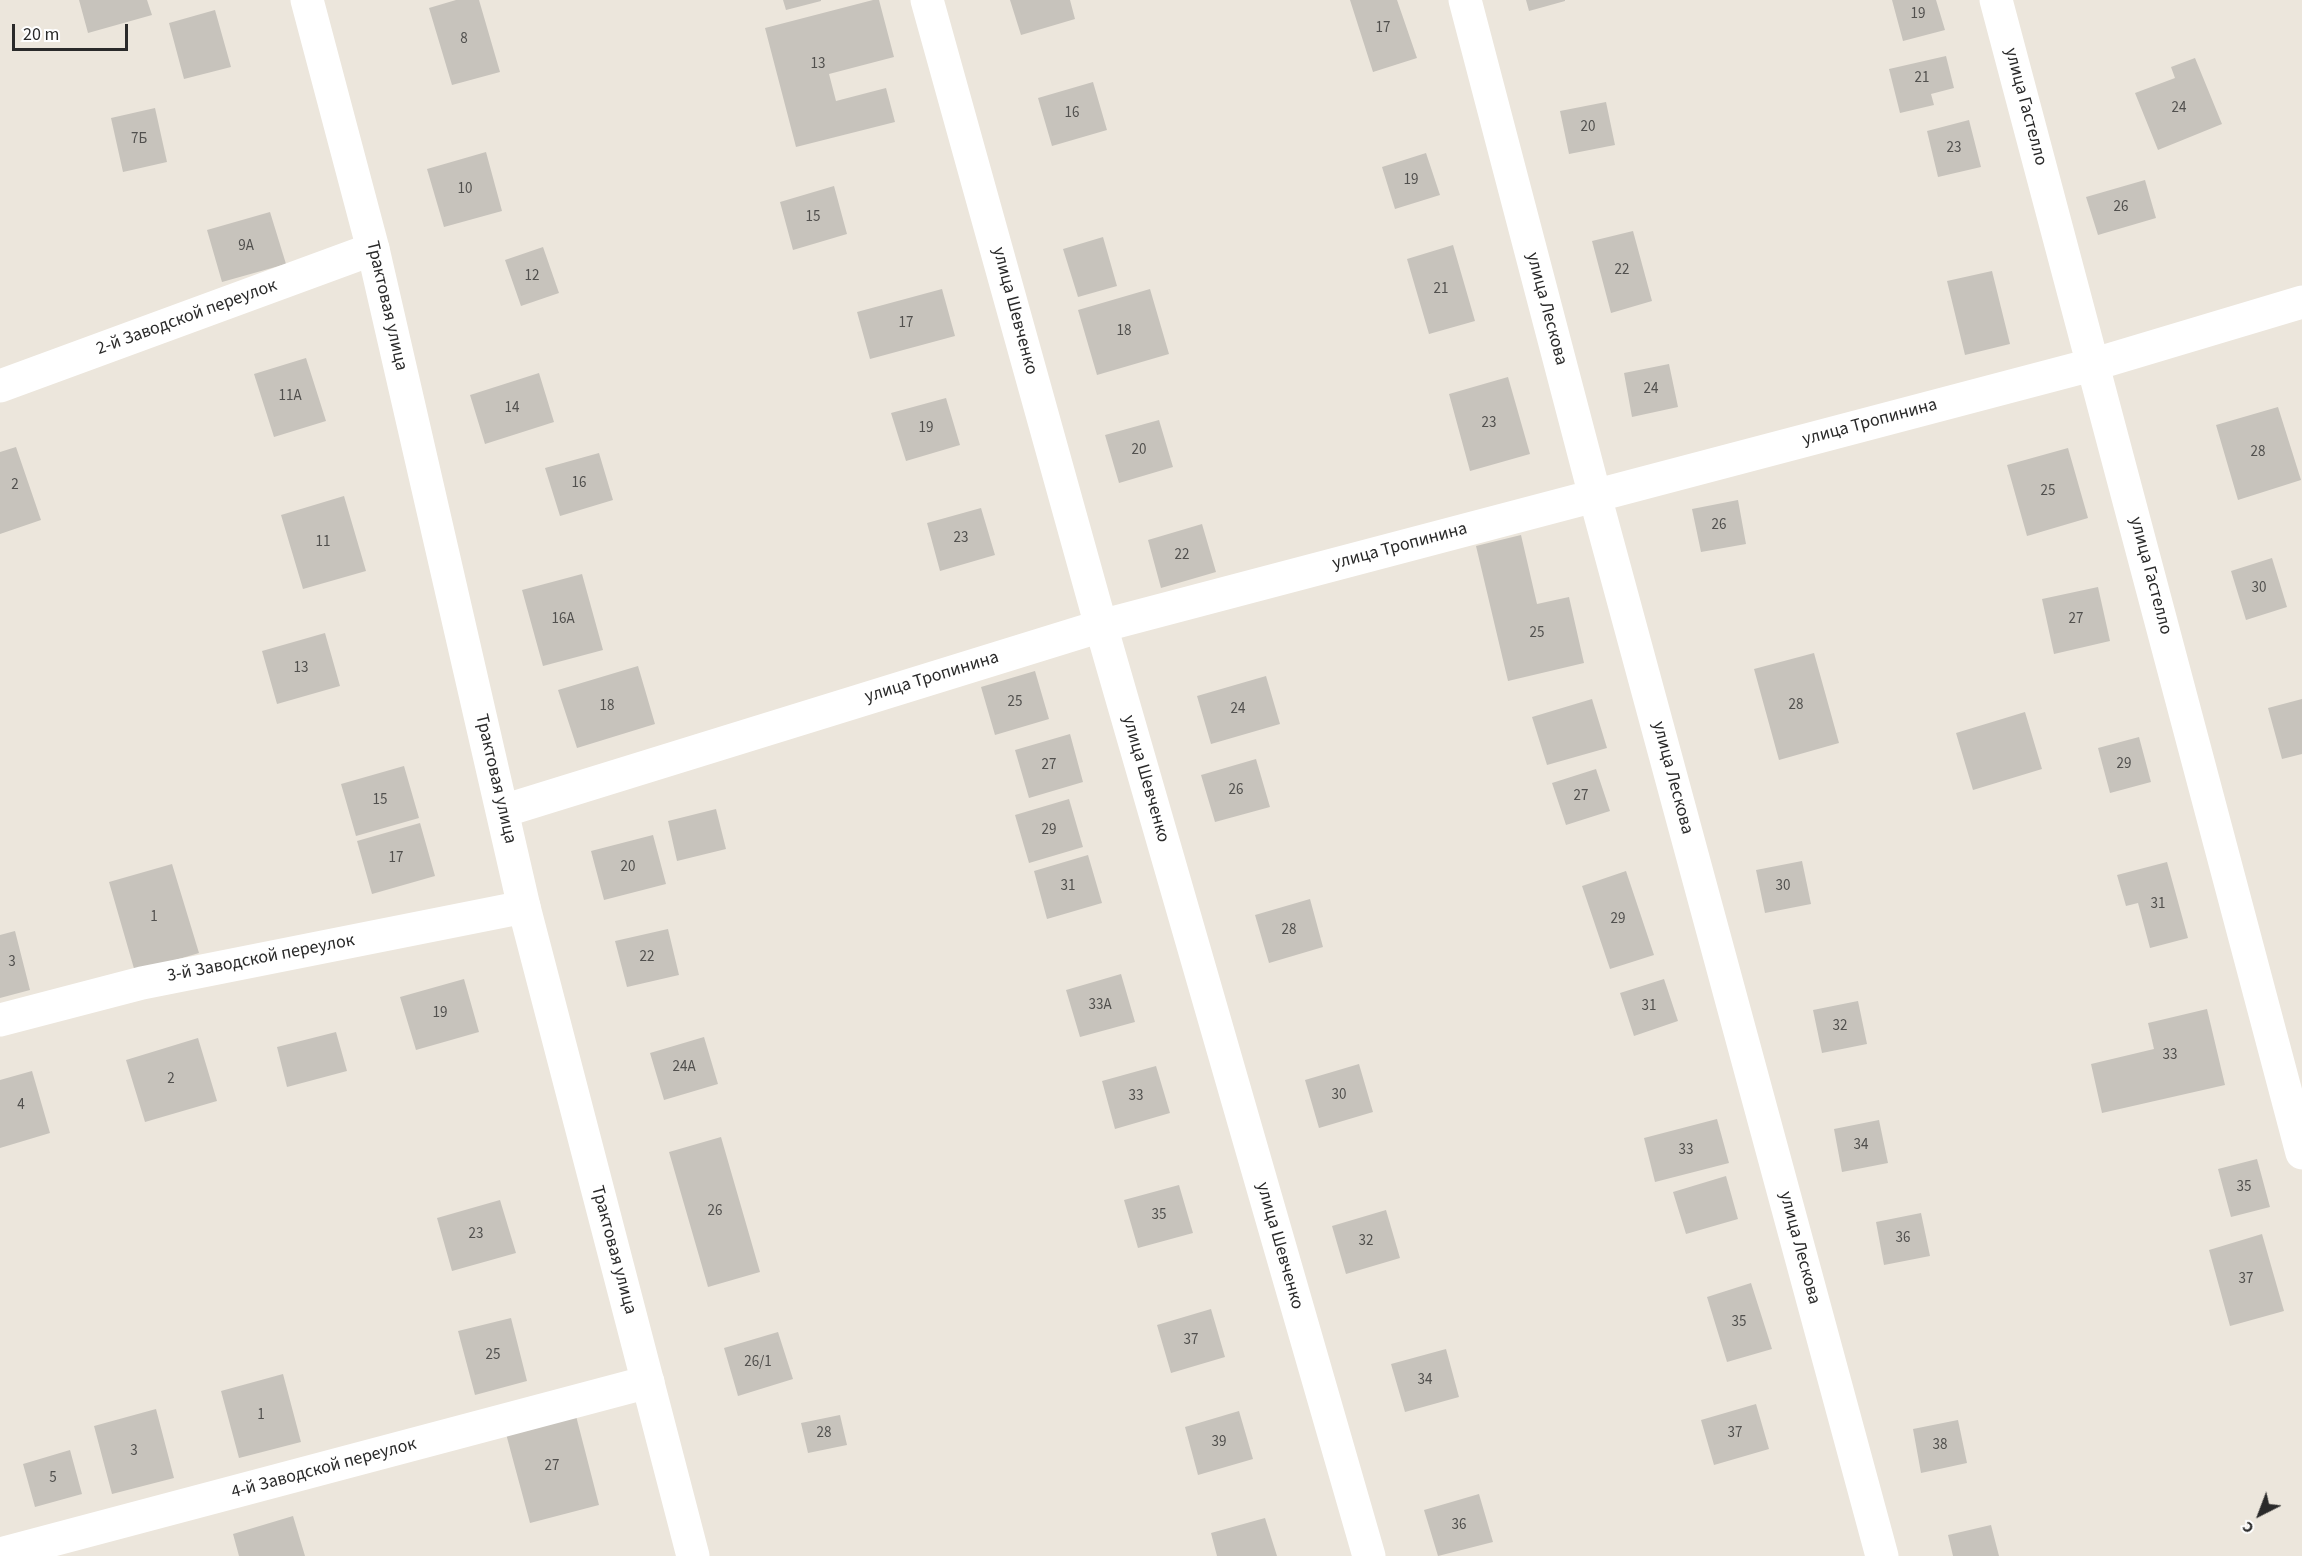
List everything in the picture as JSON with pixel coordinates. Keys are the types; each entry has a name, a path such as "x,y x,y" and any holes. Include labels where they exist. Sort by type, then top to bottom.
{"street":[{"name":"Трактовая улица","path":"307,0 373,249 524,907 693,1556"},
{"name":"улица Шевченко","path":"927,0 1101,626 1369,1556"},
{"name":"улица Лескова","path":"1465,0 1595,496 1882,1556"},
{"name":"улица Гастелло","path":"1996,0 2095,364 2302,1153"},
{"name":"2-й Заводской переулок","path":"0,386 373,249"},
{"name":"улица Тропинина","path":"503,811 1101,626 2095,364 2302,302"},
{"name":"3-й Заводской переулок","path":"0,1020 142,983 524,907"},
{"name":"4-й Заводской переулок","path":"0,1554 648,1382"}],"building":[{"path":"79,0 147,0 152,15 88,33"},
{"path":"456,0 479,0 500,72 452,85 429,8"},
{"path":"783,0 821,0 821,1 786,10"},
{"path":"879,0 894,57 829,74 836,101 886,88 895,122 796,147 765,28"},
{"path":"1010,0 1070,0 1075,19 1021,35"},
{"path":"1350,0 1397,0 1417,58 1373,72"},
{"path":"1526,0 1565,0 1565,1 1529,11"},
{"path":"1892,0 1936,0 1945,30 1903,41"},
{"path":"215,10 231,67 184,79 169,23"},
{"path":"1946,56 1954,88 1931,94 1934,105 1900,113 1889,69"},
{"path":"2195,58 2222,124 2158,150 2135,93 2175,78 2171,67"},
{"path":"1093,82 1107,130 1052,146 1038,98"},
{"path":"1606,102 1615,145 1569,154 1560,111"},
{"path":"155,108 167,162 123,172 111,118"},
{"path":"1969,120 1981,167 1938,177 1927,131"},
{"path":"486,152 502,211 444,227 427,169"},
{"path":"1426,153 1440,195 1395,209 1382,167"},
{"path":"2145,180 2156,218 2098,235 2086,197"},
{"path":"834,186 847,234 793,250 780,202"},
{"path":"270,212 286,264 222,282 207,230"},
{"path":"1633,231 1652,301 1611,313 1592,241"},
{"path":"1103,237 1117,286 1078,297 1063,249"},
{"path":"1453,245 1475,321 1429,334 1407,259"},
{"path":"543,247 559,293 521,306 505,260"},
{"path":"1992,271 2010,344 1965,355 1947,281"},
{"path":"942,289 955,336 870,359 857,312"},
{"path":"1150,289 1169,354 1097,375 1078,310"},
{"path":"306,358 326,421 274,437 254,374"},
{"path":"1669,364 1678,407 1632,417 1624,373"},
{"path":"539,373 554,422 485,444 470,395"},
{"path":"1508,377 1530,454 1470,471 1449,394"},
{"path":"946,398 960,445 906,461 891,413"},
{"path":"2278,407 2301,480 2238,500 2216,425"},
{"path":"1159,420 1173,467 1119,483 1105,435"},
{"path":"16,447 41,520 0,534 0,452"},
{"path":"2068,448 2088,518 2027,536 2007,465"},
{"path":"599,453 613,500 560,516 545,468"},
{"path":"344,496 366,571 303,589 281,515"},
{"path":"1738,500 1746,544 1701,552 1692,509"},
{"path":"981,508 995,555 940,571 927,523"},
{"path":"1202,524 1216,572 1161,588 1148,540"},
{"path":"1521,535 1537,604 1569,597 1584,663 1508,681 1476,546"},
{"path":"2272,558 2287,607 2246,620 2231,571"},
{"path":"582,574 603,650 543,666 522,590"},
{"path":"2098,587 2110,641 2054,654 2042,599"},
{"path":"325,633 340,686 277,704 262,651"},
{"path":"1814,653 1839,743 1779,760 1754,669"},
{"path":"638,666 655,724 577,748 558,690"},
{"path":"1035,671 1049,719 995,735 981,687"},
{"path":"1266,676 1280,724 1211,744 1197,696"},
{"path":"1592,699 1607,748 1547,765 1532,717"},
{"path":"2302,699 2302,754 2282,759 2268,708"},
{"path":"2025,712 2042,769 1973,790 1956,733"},
{"path":"1070,734 1083,782 1029,798 1015,750"},
{"path":"2139,737 2151,782 2110,793 2098,748"},
{"path":"1256,759 1270,807 1215,822 1201,775"},
{"path":"404,766 419,818 356,836 341,784"},
{"path":"1596,769 1610,811 1566,825 1552,783"},
{"path":"1069,799 1083,847 1029,863 1015,815"},
{"path":"716,809 726,849 677,861 668,821"},
{"path":"420,823 435,876 372,894 357,841"},
{"path":"653,835 666,884 604,900 591,851"},
{"path":"1088,855 1102,903 1047,919 1034,871"},
{"path":"1802,861 1811,904 1765,913 1756,870"},
{"path":"2167,862 2188,938 2150,948 2138,903 2126,906 2117,875"},
{"path":"172,864 199,953 135,972 109,882"},
{"path":"1626,871 1654,955 1610,969 1582,886"},
{"path":"1310,899 1323,947 1269,963 1255,915"},
{"path":"668,929 679,975 627,987 615,941"},
{"path":"15,931 30,990 0,998 0,935"},
{"path":"1121,974 1135,1022 1080,1037 1066,990"},
{"path":"464,979 479,1032 416,1050 400,997"},
{"path":"1664,979 1678,1021 1634,1036 1620,993"},
{"path":"1858,1001 1867,1044 1822,1053 1813,1010"},
{"path":"2207,1009 2225,1085 2102,1113 2091,1064 2154,1049 2148,1023"},
{"path":"336,1032 347,1071 287,1087 277,1047"},
{"path":"704,1037 718,1084 664,1100 650,1053"},
{"path":"198,1038 217,1101 145,1122 126,1060"},
{"path":"1359,1064 1373,1112 1319,1128 1305,1080"},
{"path":"1156,1066 1170,1113 1115,1129 1102,1081"},
{"path":"32,1071 50,1133 0,1148 0,1080"},
{"path":"1717,1119 1729,1163 1655,1182 1644,1138"},
{"path":"1879,1120 1888,1163 1842,1172 1834,1129"},
{"path":"721,1137 760,1272 708,1287 669,1152"},
{"path":"2257,1159 2270,1207 2231,1217 2218,1169"},
{"path":"1726,1176 1738,1219 1686,1234 1673,1192"},
{"path":"1179,1185 1193,1233 1138,1248 1124,1200"},
{"path":"500,1200 516,1253 452,1271 437,1218"},
{"path":"1386,1210 1400,1258 1346,1274 1332,1226"},
{"path":"1921,1213 1930,1256 1884,1265 1876,1222"},
{"path":"2262,1234 2284,1311 2230,1326 2209,1250"},
{"path":"1751,1283 1772,1349 1727,1362 1707,1297"},
{"path":"1211,1309 1225,1357 1171,1373 1157,1325"},
{"path":"511,1318 527,1381 475,1395 458,1331"},
{"path":"778,1332 793,1379 738,1396 724,1348"},
{"path":"1446,1349 1459,1397 1405,1412 1391,1364"},
{"path":"283,1374 301,1442 239,1458 221,1391"},
{"path":"1756,1404 1769,1449 1714,1465 1701,1420"},
{"path":"156,1409 174,1478 112,1494 94,1426"},
{"path":"1239,1411 1253,1459 1198,1475 1185,1427"},
{"path":"575,1412 599,1505 530,1523 505,1430"},
{"path":"840,1415 847,1445 808,1453 801,1423"},
{"path":"1958,1420 1967,1463 1921,1473 1913,1429"},
{"path":"70,1450 82,1494 35,1507 23,1464"},
{"path":"1479,1494 1493,1542 1438,1556 1424,1510"},
{"path":"293,1516 305,1556 239,1556 233,1534"},
{"path":"1265,1518 1277,1556 1217,1556 1211,1533"},
{"path":"1991,1525 1999,1556 1953,1556 1948,1535"}]}
